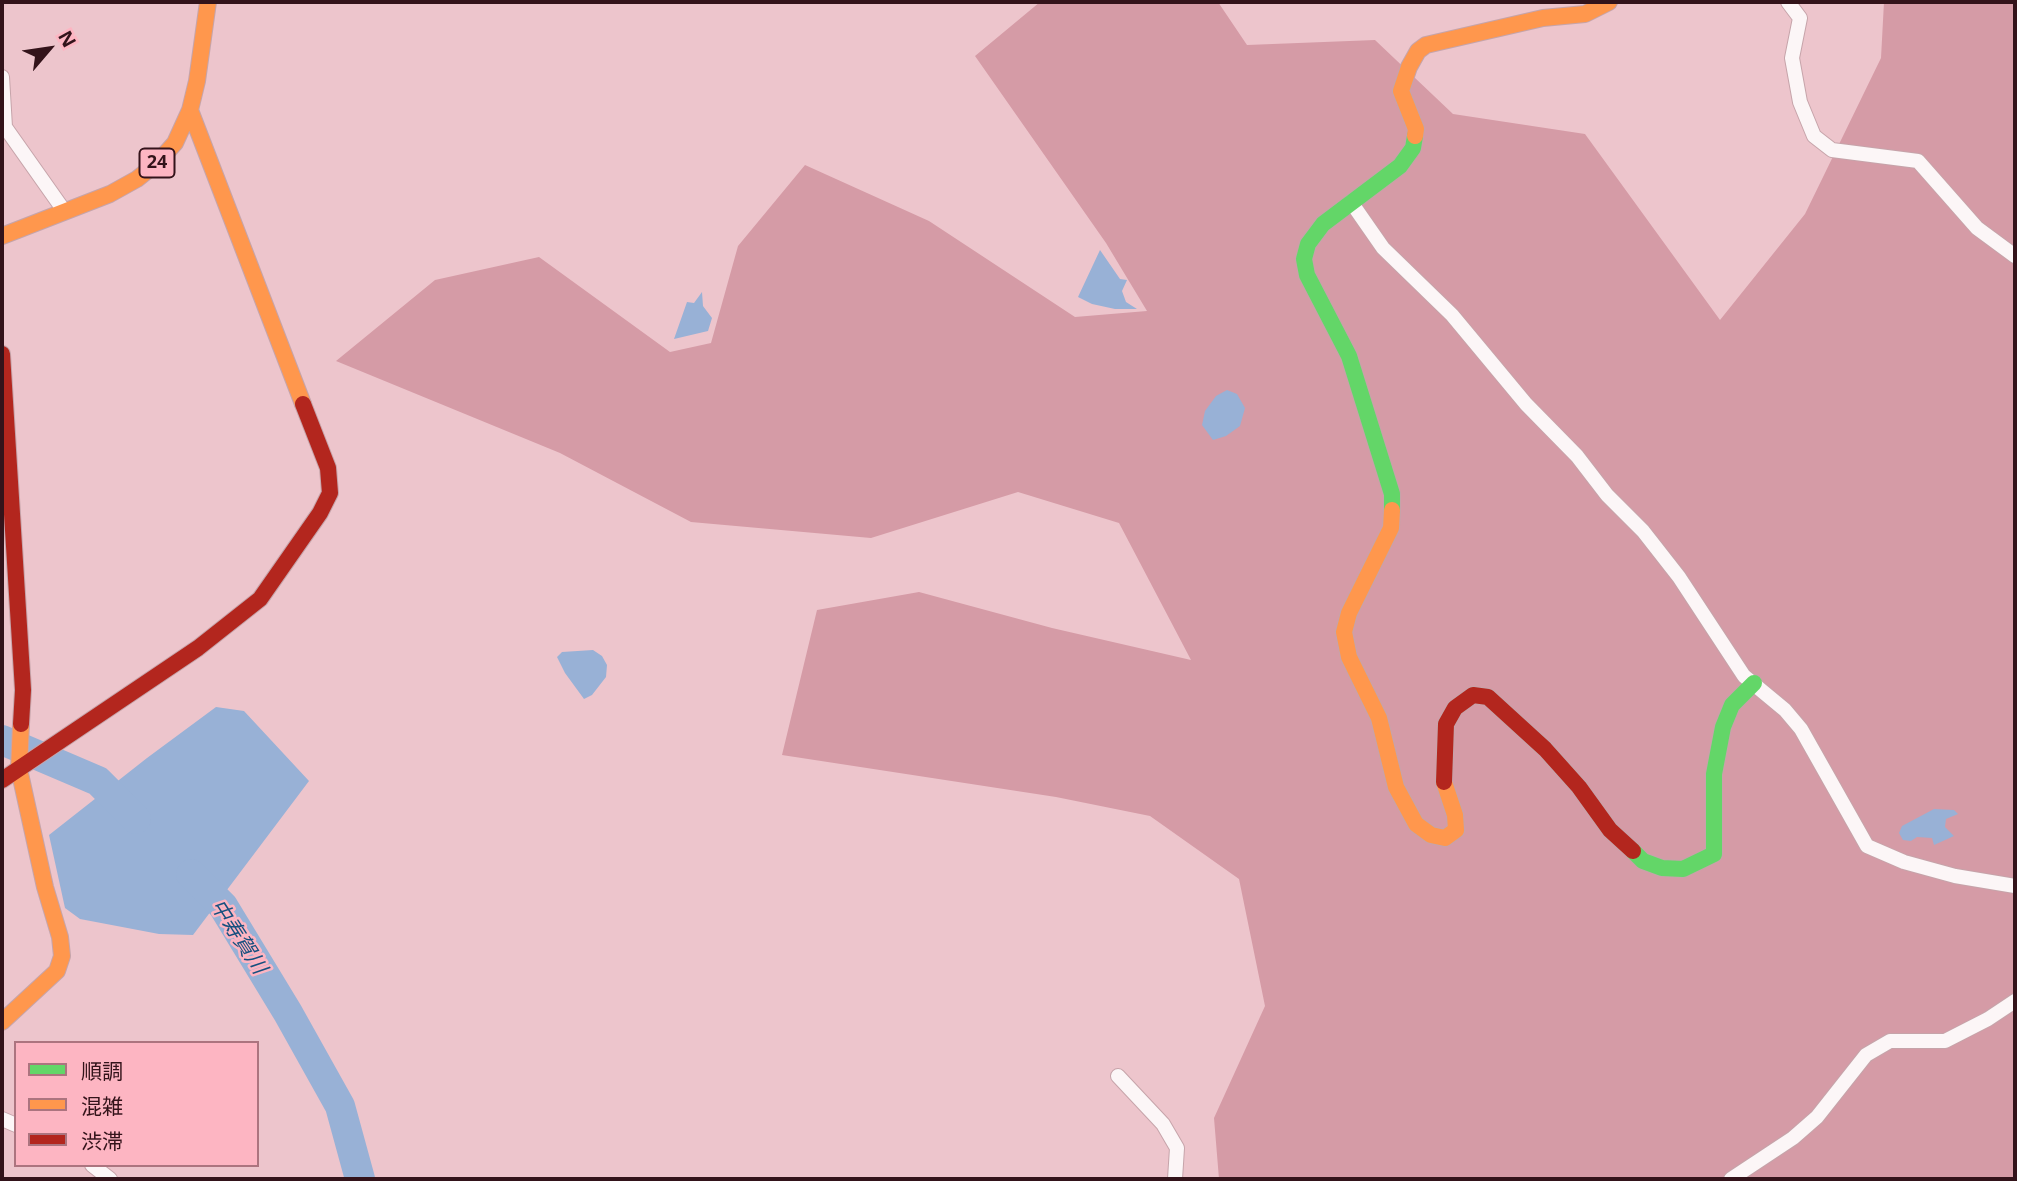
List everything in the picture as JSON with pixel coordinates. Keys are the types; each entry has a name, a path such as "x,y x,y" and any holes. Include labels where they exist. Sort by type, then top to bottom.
{"street":[{"name":"24","path":"2,236 110,194 137,179 157,163 175,143 190,110 197,81 208,2"},
{"path":"1609,2 1585,14 1543,18 1496,30 1466,34 1426,45 1418,51 1401,91 1416,129 1413,148 1400,166 1322,224 1308,244 1304,260 1307,275 1349,356 1392,494 1391,528 1349,613 1343,632 1349,657 1379,718 1396,787 1416,824 1431,835 1445,838 1456,830 1455,815 1444,781 1446,724 1455,708 1473,695 1488,697 1545,749 1579,787 1610,830 1643,861 1662,868 1683,869 1714,854 1714,774 1723,727 1732,705 1754,683"},
{"path":"1788,2 1800,18 1792,58 1800,102 1814,136 1832,150 1918,161 1977,228 2015,256"},
{"path":"2,77 5,127 65,212"},
{"path":"2,779 198,648 260,599 320,513 330,493 328,468 190,110"},
{"path":"1351,202 1383,248 1452,315 1526,404 1577,456 1607,495 1643,531 1679,577 1744,676 1785,710 1801,729 1867,846 1904,862 1955,876 2015,886"},
{"path":"2,354 23,690 19,769 60,937 62,956 57,971 2,1022"},
{"path":"1731,1179 1793,1138 1817,1117 1866,1055 1890,1041 1945,1041 1988,1019 2015,1001"},
{"path":"1118,1076 1163,1124 1177,1148 1175,1179"},
{"path":"95,1167 110,1179"}],"shaded area":[{"path":"1040,2 1218,2 1247,45 1375,40 1453,114 1585,134 1720,320 1805,214 1881,58 1884,2 2015,2 2015,1179 1219,1179 1214,1118 1265,1006 1239,879 1150,816 1056,797 782,755 817,610 919,592 1052,628 1191,660 1119,523 1018,492 871,538 691,522 560,453 336,361 435,280 539,257 670,352 711,343 738,246 805,165 929,221 1075,317 1147,311 1106,243 975,56"}],"water":[{"path":"1100,250 1120,279 1127,280 1122,291 1126,302 1137,309 1115,309 1092,304 1078,297"},
{"path":"702,292 703,306 712,318 708,331 674,339 687,302 694,303"},
{"path":"1227,390 1237,394 1245,408 1240,426 1226,436 1213,440 1202,425 1205,411 1216,396"},
{"path":"593,650 602,656 607,665 606,677 592,695 584,699 557,657 562,652"},
{"path":"216,707 244,711 309,781 193,935 159,934 80,919 65,908 49,835"},
{"path":"1934,809 1954,810 1958,814 1946,819 1945,827 1954,836 1934,845 1932,838 1903,840 1899,833 1902,826"}],"waterway":[{"name":"中寿賀川","path":"2,740 98,781 136,819"},
{"name":"中寿賀川","path":"191,874 223,906 340,1106 360,1179"}],"traffic: fast":[{"path":"1392,510 1392,494 1349,356 1307,275 1304,259 1308,244 1323,224 1400,166 1413,148 1415,136"},
{"path":"1633,851 1643,861 1662,868 1683,869 1714,854 1714,774 1723,727 1732,705 1754,683"}],"traffic: slow":[{"path":"2,236 110,194 137,179 157,163 175,143 190,110 197,81 208,2"},
{"path":"1415,136 1416,129 1401,91 1409,67 1418,51 1426,45 1543,18 1585,14 1609,2"},
{"path":"190,110 303,404"},
{"path":"1392,510 1391,528 1349,613 1344,632 1349,657 1379,718 1396,787 1416,824 1431,835 1445,838 1456,830 1455,815 1444,782"},
{"path":"2,1022 57,971 62,956 60,937 45,887 19,769 21,724"}],"traffic: jam":[{"path":"2,354 23,690 21,724"},
{"path":"2,780 198,648 260,599 320,513 330,493 328,468 303,404"},
{"path":"1444,782 1446,724 1455,708 1473,695 1488,697 1545,749 1579,787 1610,830 1633,851"}]}
